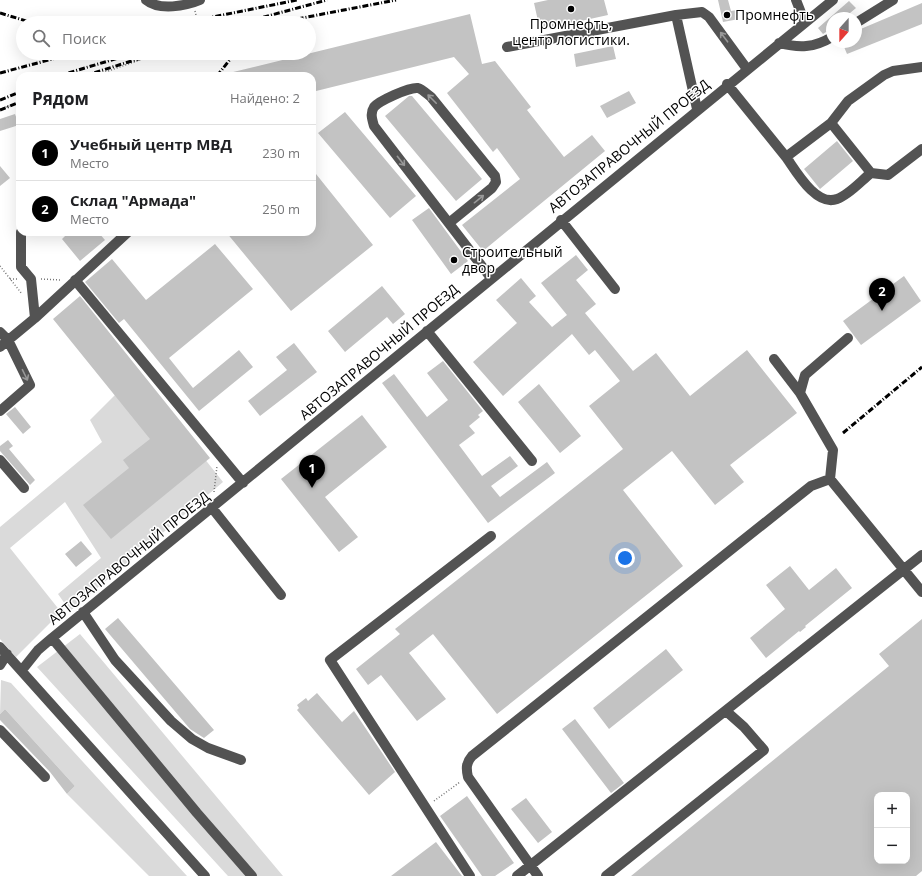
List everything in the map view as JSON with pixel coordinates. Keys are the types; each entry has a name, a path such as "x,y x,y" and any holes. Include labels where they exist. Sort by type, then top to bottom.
{"street":[{"path":"146,0 152,4 162,7 197,1"},
{"path":"796,0 805,23"},
{"name":"АВТОЗАПРАВОЧНЫЙ ПРОЕЗД","path":"22,670 38,650 83,612 243,483 727,84 833,0"},
{"path":"862,19 893,0"},
{"path":"507,47 676,15 702,12 709,17 747,69"},
{"path":"676,15 697,109"},
{"path":"779,44 796,47 811,47 826,41"},
{"path":"786,157 831,123 848,101 884,75 894,71 922,66"},
{"path":"727,84 813,192 825,200 838,199 871,173"},
{"path":"449,223 492,188 496,182 495,176 431,96 419,88 381,102 374,108 371,116 374,126 491,278"},
{"path":"831,123 871,173 888,175 922,149"},
{"path":"561,220 615,289"},
{"path":"21,236 21,268 32,279 35,318"},
{"path":"4,344 35,318 124,236"},
{"path":"75,280 243,483"},
{"path":"427,331 532,461"},
{"path":"0,332 4,344 30,385 0,411"},
{"path":"800,393 805,375 848,338"},
{"path":"774,359 800,393 833,450 830,479 922,592"},
{"path":"0,460 24,488"},
{"path":"538,876 468,777 466,769 468,761 472,756 811,486 830,479"},
{"path":"212,508 282,595"},
{"path":"470,876 330,660 491,536"},
{"path":"517,876 922,555"},
{"path":"83,612 115,660 171,721 192,739 208,748 241,760"},
{"path":"52,638 197,813 252,876"},
{"path":"3,650 205,876"},
{"path":"0,665 3,650"},
{"path":"606,876 764,750 744,727 726,711"},
{"path":"0,730 45,777"}],"path":[{"path":"197,1 198,16"},
{"path":"105,72 140,60"},
{"path":"0,110 16,104"},
{"path":"0,266 24,297"},
{"path":"10,278 75,280"},
{"path":"212,508 218,452"},
{"path":"426,808 468,777"}],"shaded area":[{"path":"78,299 223,482 70,611 58,594 101,558 65,502 10,548 61,612 16,657 0,639 0,527 102,442 90,420 128,382"},
{"path":"80,634 283,876 228,876 37,667"},
{"path":"1,680 11,683 187,876 149,876 67,794 75,786 5,709 0,714"}],"building":[{"name":"Промнефть, центр логистики.","path":"548,0 604,0 608,15 540,30 534,3"},
{"path":"718,0 728,0 731,11 737,10 739,19 723,22"},
{"path":"849,1 856,8 851,12 836,12"},
{"path":"922,3 922,24 862,48 862,28"},
{"path":"470,14 482,64 495,61 531,107 527,110 564,157 592,135 605,151 483,251 462,225 520,179 497,148 493,152 447,93 469,74 454,57 316,91 316,72 233,72 282,60 316,60 316,52"},
{"path":"826,21 826,32 823,34 818,28"},
{"path":"613,46 616,59 576,67 574,54"},
{"path":"844,48 862,48 847,54"},
{"path":"629,91 636,103 607,118 600,106"},
{"path":"409,96 412,96 482,179 456,201 385,116"},
{"path":"345,112 416,196 390,218 318,133"},
{"path":"15,114 16,126 0,131 0,119"},
{"path":"837,141 853,161 820,189 804,169"},
{"path":"0,166 10,178 0,186"},
{"path":"316,174 373,245 291,311 229,236 316,236"},
{"path":"429,208 468,261 451,274 412,220"},
{"path":"65,236 102,236 105,240 80,261 62,239"},
{"path":"215,244 253,289 169,358 193,388 239,350 253,367 199,411 124,319 119,323 85,282 112,259 146,300"},
{"path":"576,255 588,270 576,280 596,304 585,313 633,371 656,353 690,396 747,350 797,413 730,465 744,482 715,505 672,451 623,490 683,566 497,714 433,634 409,653 446,699 417,721 381,675 368,685 356,669 400,634 395,629 623,449 589,406 620,381 595,350 589,355 572,334 503,396 473,362 517,323 496,300 521,278 536,296 529,302 552,327 567,315 541,283"},
{"path":"904,276 921,301 861,345 843,321"},
{"path":"382,286 405,314 393,324 387,317 345,352 328,331"},
{"path":"80,296 210,458 111,539 83,505 129,468 123,460 150,439 53,319"},
{"path":"294,343 317,372 260,416 248,401 287,370 276,357"},
{"path":"443,361 483,411 478,415 480,417 469,426 475,433 459,445 482,476 510,456 518,466 491,486 500,497 547,462 555,473 488,523 382,383 394,374 427,417 448,400 427,373"},
{"path":"539,384 581,436 560,453 518,402"},
{"path":"15,407 31,427 23,434 6,414"},
{"path":"362,415 387,447 325,497 358,537 339,552 281,479"},
{"path":"8,440 13,446 9,449 35,480 30,485 0,451 0,446"},
{"path":"81,541 92,554 76,567 65,554"},
{"path":"790,566 809,590 836,568 852,588 805,626 806,627 800,632 799,631 766,658 750,638 785,609 766,585"},
{"path":"118,618 214,730 204,738 190,729 105,629"},
{"path":"922,619 922,871 916,876 631,876 889,666 879,654"},
{"path":"666,649 683,670 609,729 593,708"},
{"path":"317,693 342,722 354,711 395,772 369,795 297,710 299,708 297,705 306,698 308,701"},
{"path":"5,709 75,786 67,794 50,772 0,720 0,714"},
{"path":"575,719 624,783 611,793 562,729"},
{"path":"467,796 514,863 495,876 482,876 440,816"},
{"path":"526,798 552,832 538,843 511,809"},
{"path":"436,842 462,876 391,876"}],"railway":[{"path":"218,16 297,0"},
{"path":"268,16 327,0"},
{"path":"313,16 396,0"},
{"path":"0,13 16,18"},
{"path":"0,73 49,60"},
{"path":"71,72 112,60"},
{"path":"97,72 135,60"},
{"path":"220,72 230,60"},
{"path":"0,100 16,94"},
{"path":"0,110 16,104"},
{"path":"843,433 922,367"}],"place":[{"name":"Промнефть, центр логистики.","path":"571,9"},
{"name":"Промнефть","path":"727,15"},
{"name":"Строительный двор","path":"454,260"},
{"name":"Склад \"Армада\"","path":"882,311"},
{"name":"Учебный центр МВД","path":"312,488"}]}
